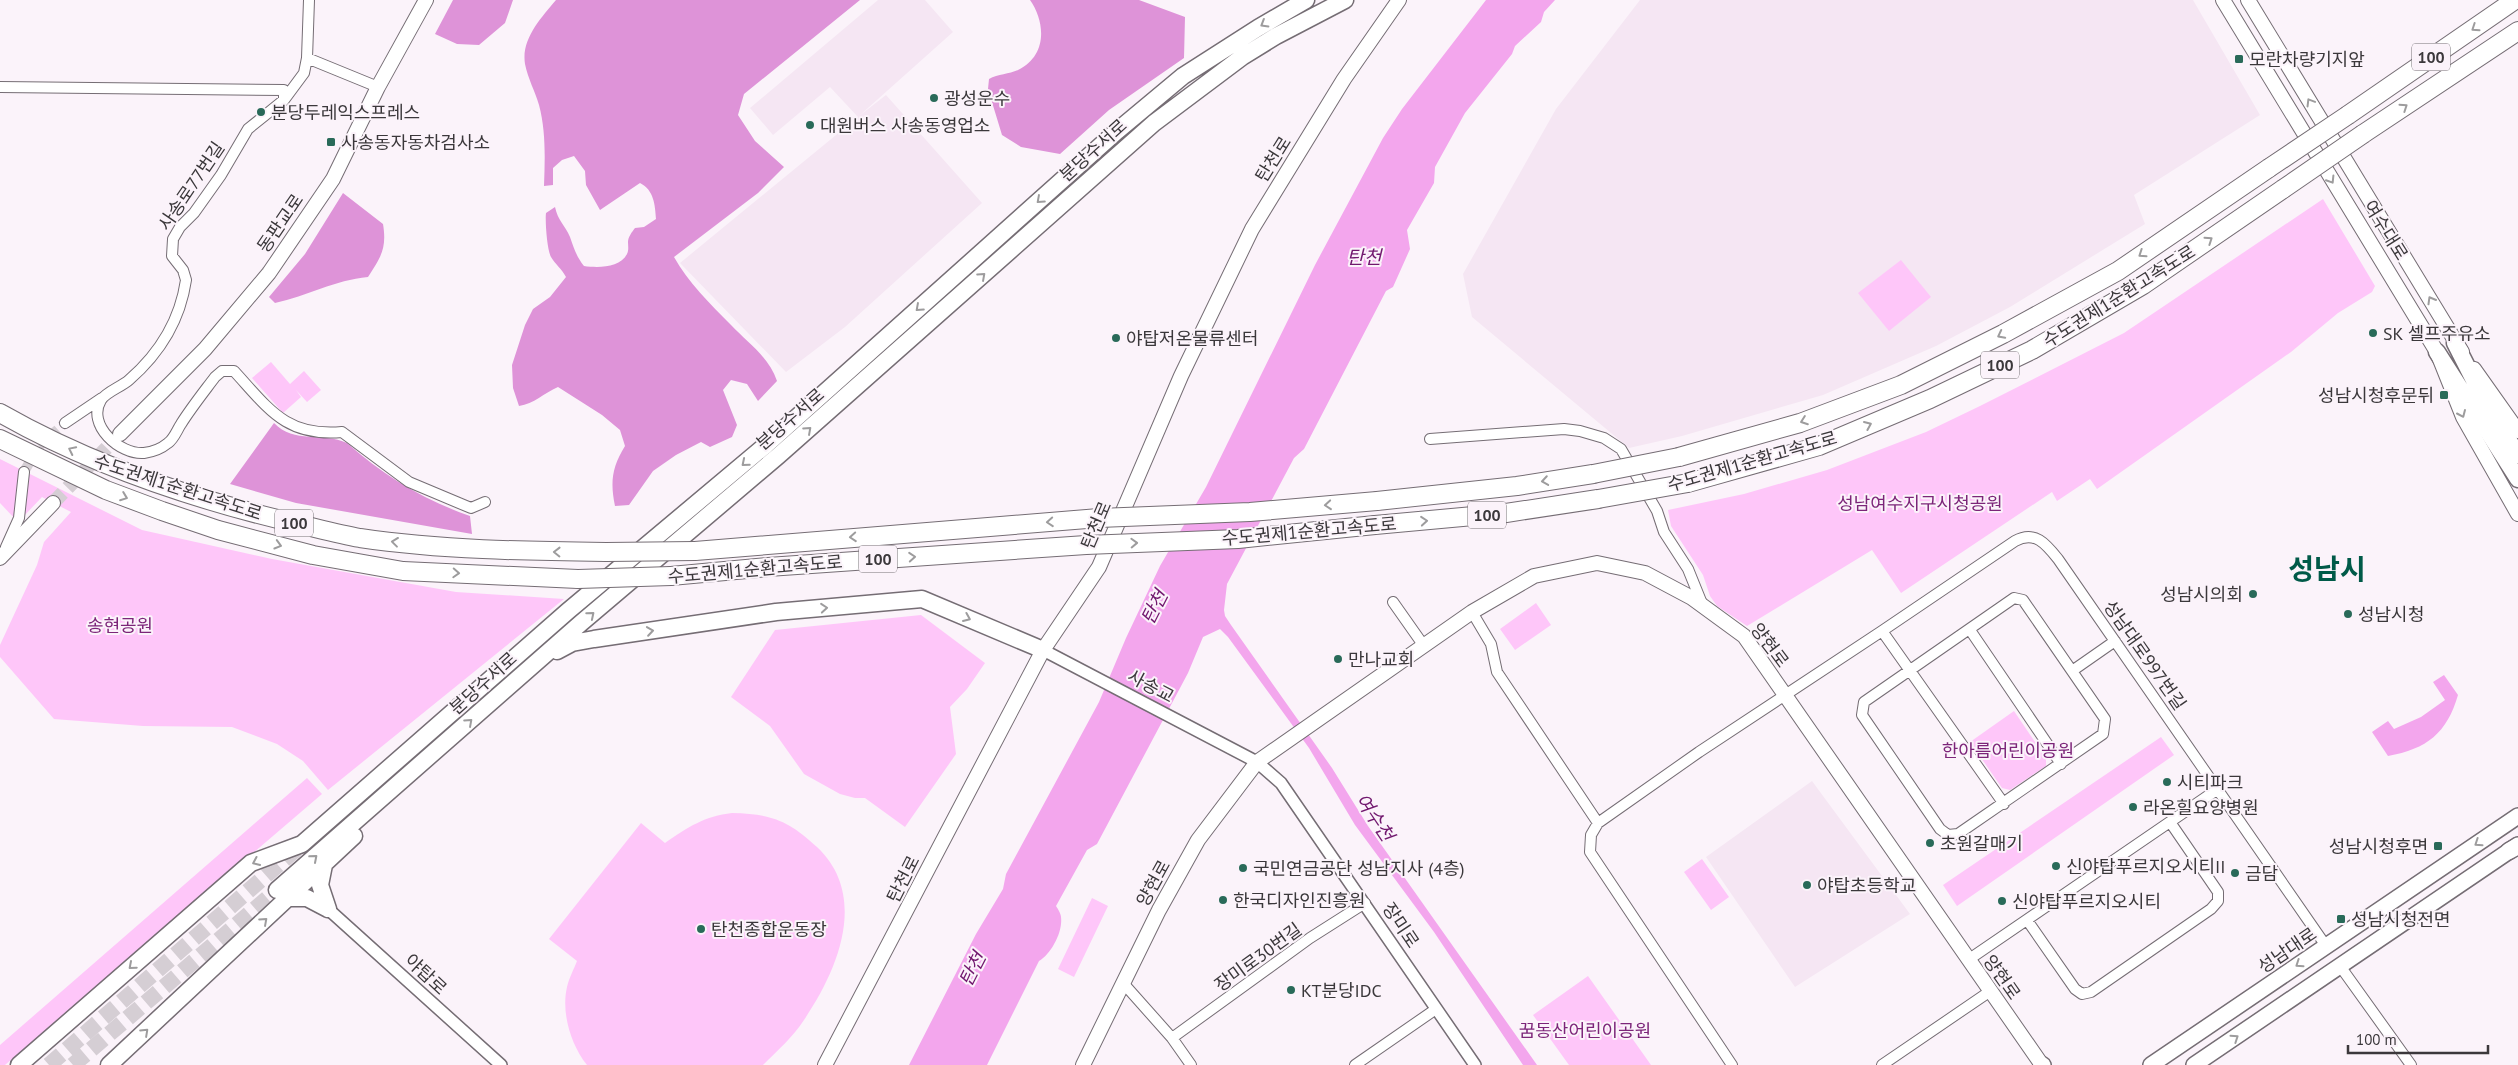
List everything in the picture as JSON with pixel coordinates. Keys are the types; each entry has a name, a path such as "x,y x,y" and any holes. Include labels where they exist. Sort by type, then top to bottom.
{"highway":[{"name":"분당수서로","path":"19,1065 251,863 302,844 561,618 766,445 1117,131 1184,76 1258,28 1306,0"},
{"name":"분당수서로","path":"283,894 432,755 537,662 778,456 1154,123 1242,57 1284,32 1345,0"},
{"name":"수도권제1순환고속도로","path":"0,413 117,470 235,510 358,537 404,543 506,551 696,551 1099,518 1250,512 1517,486 1593,474 1679,457 1800,423 1900,385 2003,334 2118,271 2515,0"},
{"name":"수도권제1순환고속도로","path":"0,439 106,490 162,511 218,530 313,555 403,571 578,579 671,576 768,567 1086,545 1238,539 1506,513 1598,499 1688,483 1818,446 1930,399 2032,350 2143,285 2518,30"},
{"name":"여수대로","path":"2455,343 2486,404 2518,455"},
{"name":"여수대로","path":"2437,352 2518,479"},
{"path":"537,662 572,643 594,639 776,612 922,598 1043,650"},
{"path":"109,1065 283,894 324,865 365,827 432,755"},
{"path":"324,865 320,885 328,908"},
{"path":"283,894 307,898 328,908"}],"main road":[{"name":"동판교로","path":"114,436 205,349 260,285 334,178 378,87 426,0"},
{"name":"탄천로","path":"825,1065 1043,650 1098,567 1180,376 1252,229 1344,78 1399,0"},
{"name":"여수대로","path":"2223,0 2437,352"},
{"name":"여수대로","path":"2248,0 2455,343"},
{"path":"2455,343 2518,431"},
{"path":"2437,352 2463,417 2518,514"},
{"path":"0,558 53,503"},
{"name":"양현로","path":"1083,1065 1159,910 1198,840 1257,762 1472,612 1534,576 1597,563 1645,573 1703,606 1744,636 1989,992 2042,1065"},
{"name":"성남대로","path":"2151,1065 2518,816"},
{"path":"2194,1065 2515,847"}],"street":[{"name":"사송로77번길","path":"65,423 138,372 173,328 186,280 183,270 172,256 173,239 180,227 194,213 221,175 248,129 284,100 304,73 307,58 309,0"},
{"path":"307,58 378,87"},
{"path":"0,87 284,90 284,100"},
{"path":"102,398 99,407 98,423 127,449 143,453 157,449 170,442 214,377 222,371 234,371 283,422 304,430 323,434 342,432 409,482 471,508 485,502"},
{"path":"1430,439 1564,429 1580,431 1604,438 1621,449 1644,488 1657,511 1664,532 1688,569 1703,606"},
{"path":"0,558 18,521 24,472"},
{"name":"성남대로997번길","path":"1598,823 1684,762 2015,541 2024,536 2031,536 2038,538 2051,550 2326,946"},
{"path":"2014,598 2023,600 2105,719 2103,734 1958,834 1948,835 1940,829 1862,715 1864,702 1910,671 2014,598"},
{"path":"1393,602 1424,646"},
{"path":"1472,612 1491,644 1497,672 1598,823 1591,835 1590,852 1732,1065"},
{"path":"1970,630 2061,764"},
{"path":"1882,631 2004,804"},
{"path":"2072,671 2115,641"},
{"name":"사송교","path":"1043,650 1257,762"},
{"name":"장미로","path":"1257,762 1281,783 1365,903 1474,1065"},
{"path":"1968,960 2218,788"},
{"path":"2027,920 2075,989 2082,994 2091,992 2143,957 2211,909 2218,900 2218,892 2170,822"},
{"name":"장미로30번길","path":"1172,1038 1310,938 1365,903"},
{"name":"야탑로","path":"328,908 474,1044 501,1065"},
{"path":"2340,966 2411,1065"},
{"path":"1124,984 1172,1038 1191,1065"},
{"path":"1882,1065 1989,992"},
{"path":"1355,1065 1436,1009"}],"shaded area":[{"path":"453,0 513,0 505,23 479,45 457,44 435,34"},
{"path":"556,0 860,0 744,94 738,115 755,141 784,167 758,193 674,257 686,275 715,309 763,357 777,381 758,401 747,384 731,380 723,390 737,425 732,437 710,447 701,442 676,455 653,471 629,505 615,506 613,497 613,475 617,461 625,446 620,430 602,415 558,387 529,403 519,406 513,388 512,365 525,325 533,309 550,297 566,277 550,253 546,213 555,207 579,259 584,266 590,267 608,266 624,259 628,250 630,235 635,228 644,227 656,219 651,194 640,183 600,210 586,185 585,171 574,156 562,160 553,168 553,185 544,186 545,155 543,125 539,105 526,69 525,55 526,46 533,29"},
{"path":"878,0 925,0 953,32 859,116 886,95 982,203 845,327 786,372 680,263 858,117 830,87 773,135 750,108"},
{"path":"1030,0 1139,0 1185,17 1184,58 1109,110 1060,154 1021,147 1002,135 988,89 989,79 1018,70 1027,64 1039,48 1041,29 1039,19"},
{"path":"1640,0 2193,0 2260,115 2134,195 2145,224 2010,307 1936,346 1823,395 1682,436 1629,448 1472,317 1463,274 1556,109"},
{"path":"343,193 383,224 384,240 382,252 373,270 368,277 344,281 275,303 269,297 305,254"},
{"path":"274,423 290,433 300,436 328,438 347,443 375,466 405,486 453,510 470,516 472,534 296,503 230,484"},
{"name":"야탑초등학교","path":"1812,781 1910,914 1795,987 1706,857"}],"green space":[{"name":"성남여수지구시청공원","path":"2323,199 2375,286 2372,292 2338,313 2291,352 2097,489 2090,479 2057,501 2052,492 1901,593 1872,550 1747,626 1717,606 1710,596 1703,575 1671,526 1668,510 1744,494 1827,470 1926,432 2124,333"},
{"path":"1901,260 1931,297 1889,331 1858,293"},
{"path":"271,362 290,384 304,371 321,390 307,402 296,390 301,397 283,413 252,378"},
{"path":"0,459 22,470 16,520 0,503"},
{"name":"송현공원","path":"30,474 142,530 272,559 456,592 564,599 328,790 303,761 277,744 232,727 143,726 54,719 0,657 0,645 37,565 44,542 71,512 42,497 23,517 27,478"},
{"path":"1536,603 1551,625 1515,650 1500,629"},
{"path":"921,615 985,663 967,689 950,707 956,754 905,827 865,798 855,798 840,794 804,774 770,726 731,697 775,630"},
{"name":"한아름어린이공원","path":"2014,711 2046,758 2046,766 2010,790 2002,788 1970,742"},
{"path":"2161,737 2174,755 1957,906 1943,885"},
{"path":"307,778 322,794 5,1065 0,1065 0,1045"},
{"name":"탄천종합운동장","path":"732,813 768,817 788,825 817,847 833,866 842,888 845,910 843,933 828,979 816,1000 795,1032 763,1065 587,1065 576,1048 566,1018 565,997 570,977 577,961 549,939 641,823 665,843 697,823 722,814"},
{"path":"1702,859 1729,897 1711,910 1684,872"},
{"path":"1092,898 1108,906 1074,977 1058,969"},
{"name":"꿈동산어린이공원","path":"1588,976 1651,1065 1569,1065 1533,1015"}],"water":[{"name":"탄천","path":"1486,0 1555,0 1544,12 1541,22 1515,46 1512,54 1465,113 1435,167 1434,183 1407,230 1410,249 1393,287 1386,291 1304,449 1294,458 1227,584 1224,610 1225,616 1231,625 1332,768 1368,826 1537,1065 1523,1065 1434,932 1355,825 1309,748 1228,637 1220,629 1203,637 1188,673 1097,844 1087,850 1056,906 1061,917 1058,936 1052,948 1039,961 987,1065 909,1065 976,934 1003,889 1006,874 1099,702 1126,638 1160,566 1206,487 1315,265 1383,138 1402,109"},
{"path":"2444,675 2458,695 2448,720 2424,744 2402,753 2388,756 2372,732 2388,721 2394,729 2421,717 2445,700 2433,682"}],"tunnel":[{"path":"24,472 38,447 65,423"},
{"path":"53,503 120,434"},
{"path":"49,1065 302,844"},
{"path":"73,1065 277,890"}],"place":[{"name":"모란차량기지앞","path":"2239,59"},
{"name":"광성운수","path":"934,98"},
{"name":"분당두레익스프레스","path":"261,112"},
{"name":"대원버스 사송동영업소","path":"810,125"},
{"name":"사송동자동차검사소","path":"331,142"},
{"name":"SK 셀프주유소","path":"2373,333"},
{"name":"야탑저온물류센터","path":"1116,338"},
{"name":"성남시청후문뒤","path":"2444,395"},
{"name":"성남시의회","path":"2253,594"},
{"name":"성남시청","path":"2348,614"},
{"name":"만나교회","path":"1338,659"},
{"name":"시티파크","path":"2167,782"},
{"name":"라온힐요양병원","path":"2133,807"},
{"name":"초원갈매기","path":"1930,843"},
{"name":"성남시청후면","path":"2438,846"},
{"name":"신야탑푸르지오시티II","path":"2056,866"},
{"name":"국민연금공단 성남지사 (4층)","path":"1243,868"},
{"name":"금담","path":"2235,873"},
{"name":"야탑초등학교","path":"1807,885"},
{"name":"한국디자인진흥원","path":"1223,900"},
{"name":"신야탑푸르지오시티","path":"2002,901"},
{"name":"성남시청전면","path":"2341,919"},
{"name":"탄천종합운동장","path":"701,929"},
{"name":"KT분당IDC","path":"1291,990"}],"district":[{"name":"성남시","path":"2327,568"}],"water label":[{"name":"여수천","path":"1375,817"}]}
